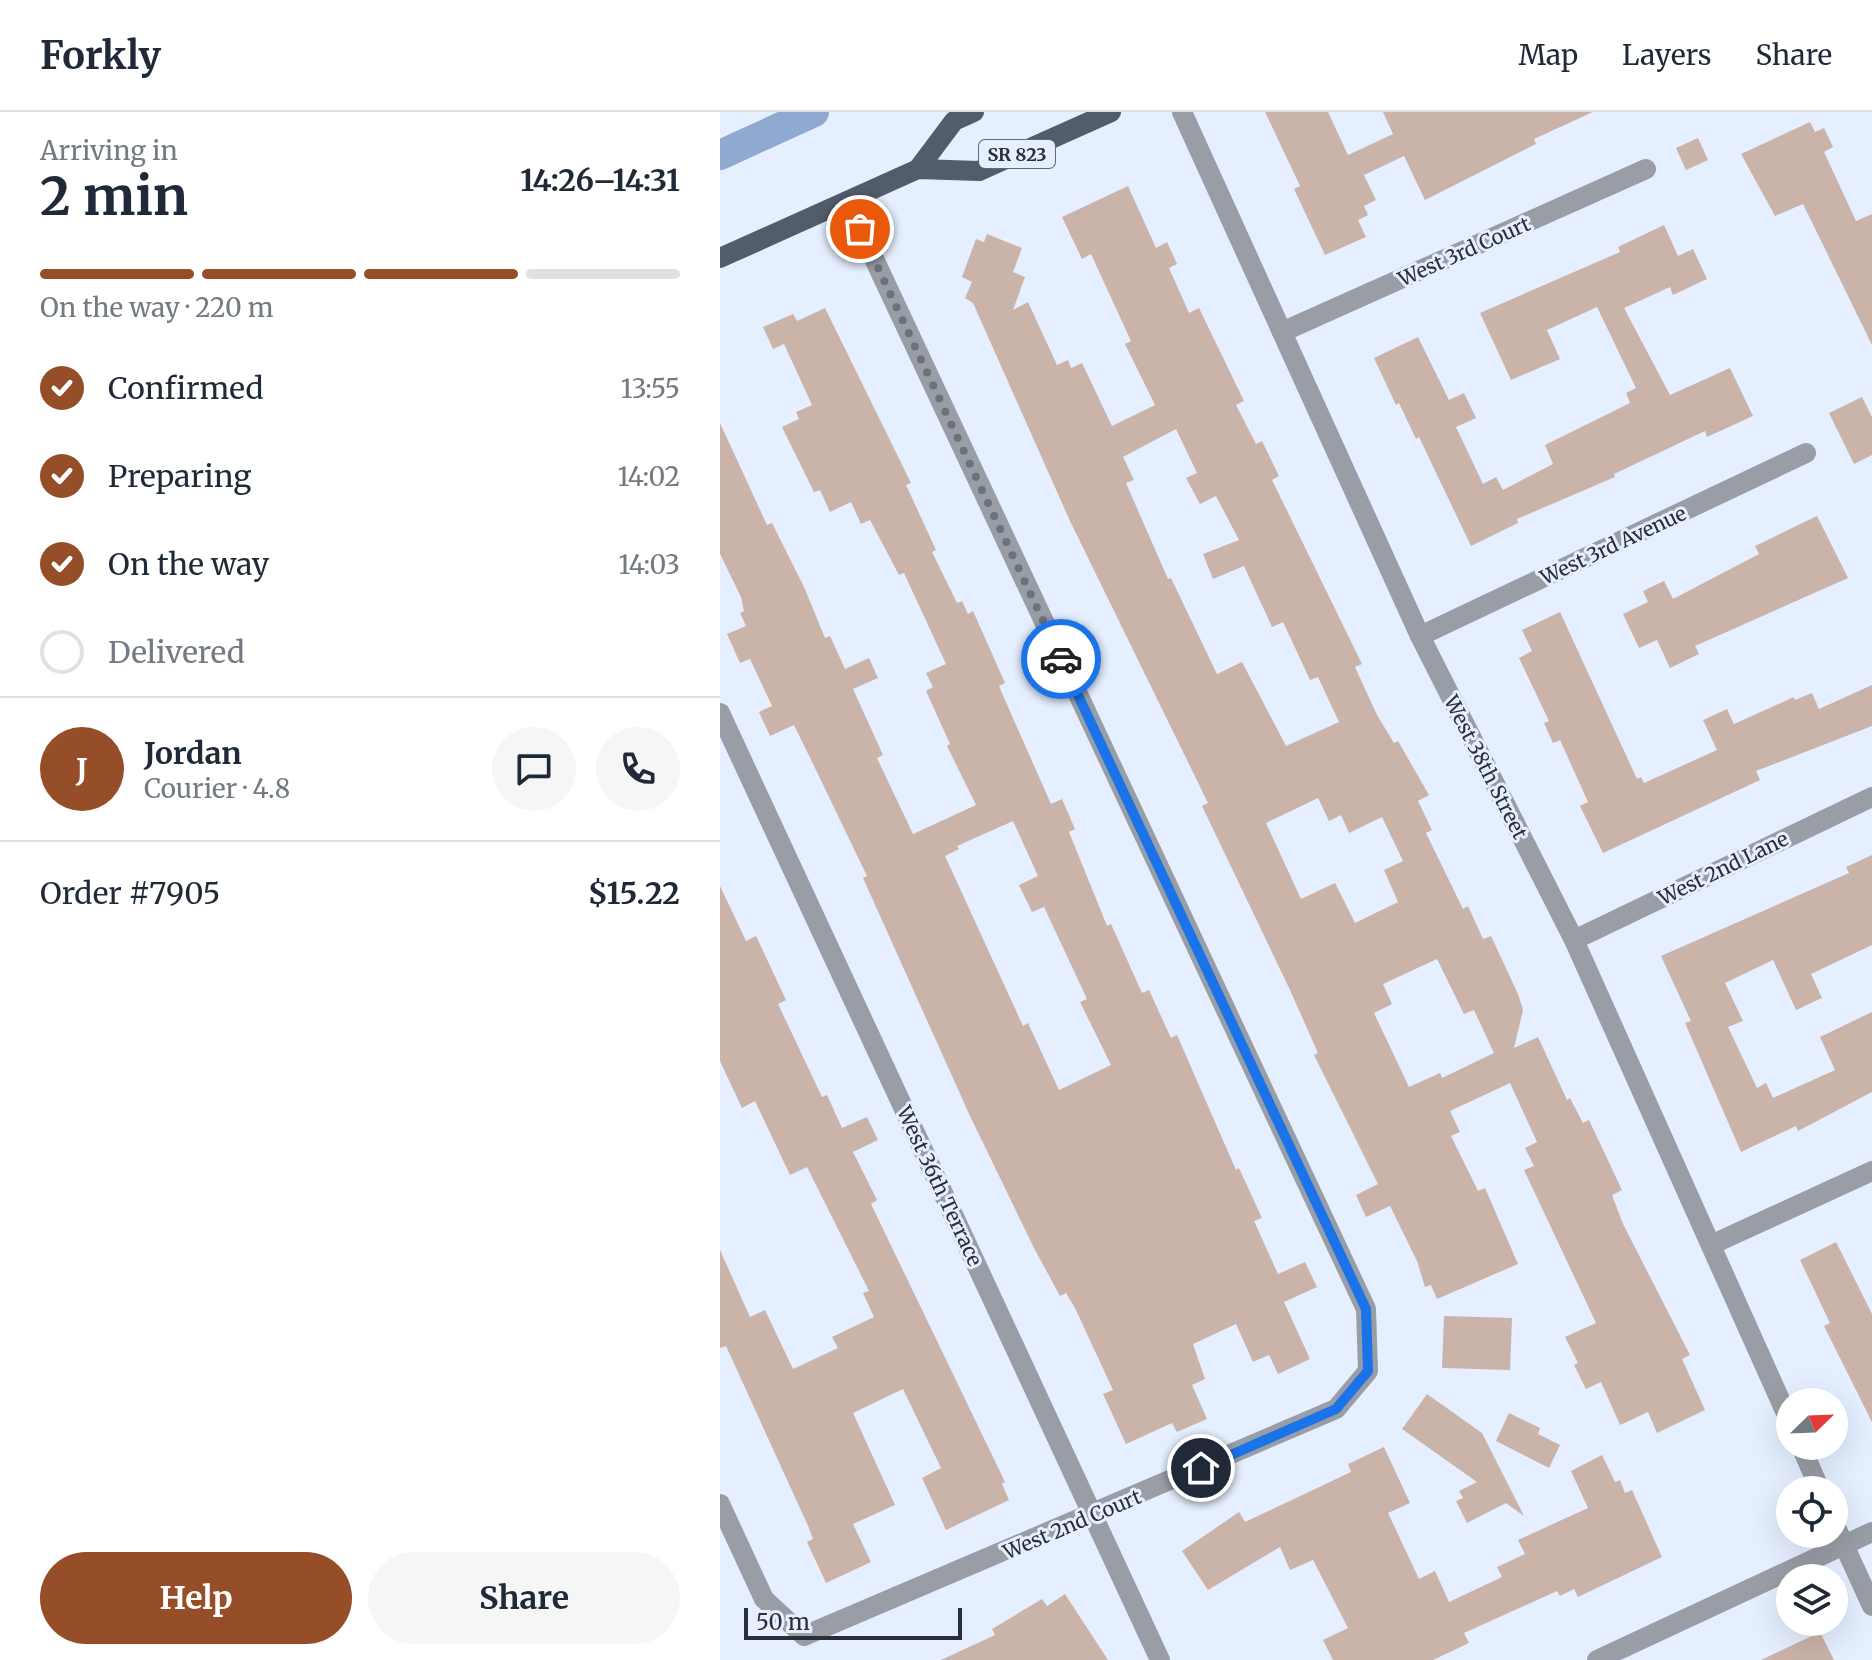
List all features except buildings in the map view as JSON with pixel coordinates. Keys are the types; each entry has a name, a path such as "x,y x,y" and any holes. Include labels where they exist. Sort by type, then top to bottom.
{"main road":[{"name":"SR 823","path":"918,169 954,121 974,112"},
{"name":"SR 823","path":"720,258 918,169 979,171 1111,112"}],"street":[{"name":"West 38th Street","path":"1182,112 1420,636 1574,940 1776,1390"},
{"name":"West 3rd Court","path":"1282,332 1646,169"},
{"name":"West 2nd Court","path":"720,1504 764,1599 804,1636 1336,1409 1368,1371 1366,1309 847,201"},
{"name":"West 3rd Avenue","path":"1420,636 1806,453"},
{"name":"West 36th Terrace","path":"720,713 1160,1660"},
{"name":"West 2nd Lane","path":"1574,940 1872,797"},
{"path":"1713,1244 1872,1171"},
{"path":"1848,1544 1872,1532"},
{"path":"1597,1660 1840,1548"},
{"path":"1845,1548 1872,1606"}],"waterway":[{"path":"720,155 814,112"}],"way so far":[{"path":"860,229 1061,659"}],"route":[{"path":"1061,659 1366,1309 1368,1371 1336,1409 1201,1468"}]}
